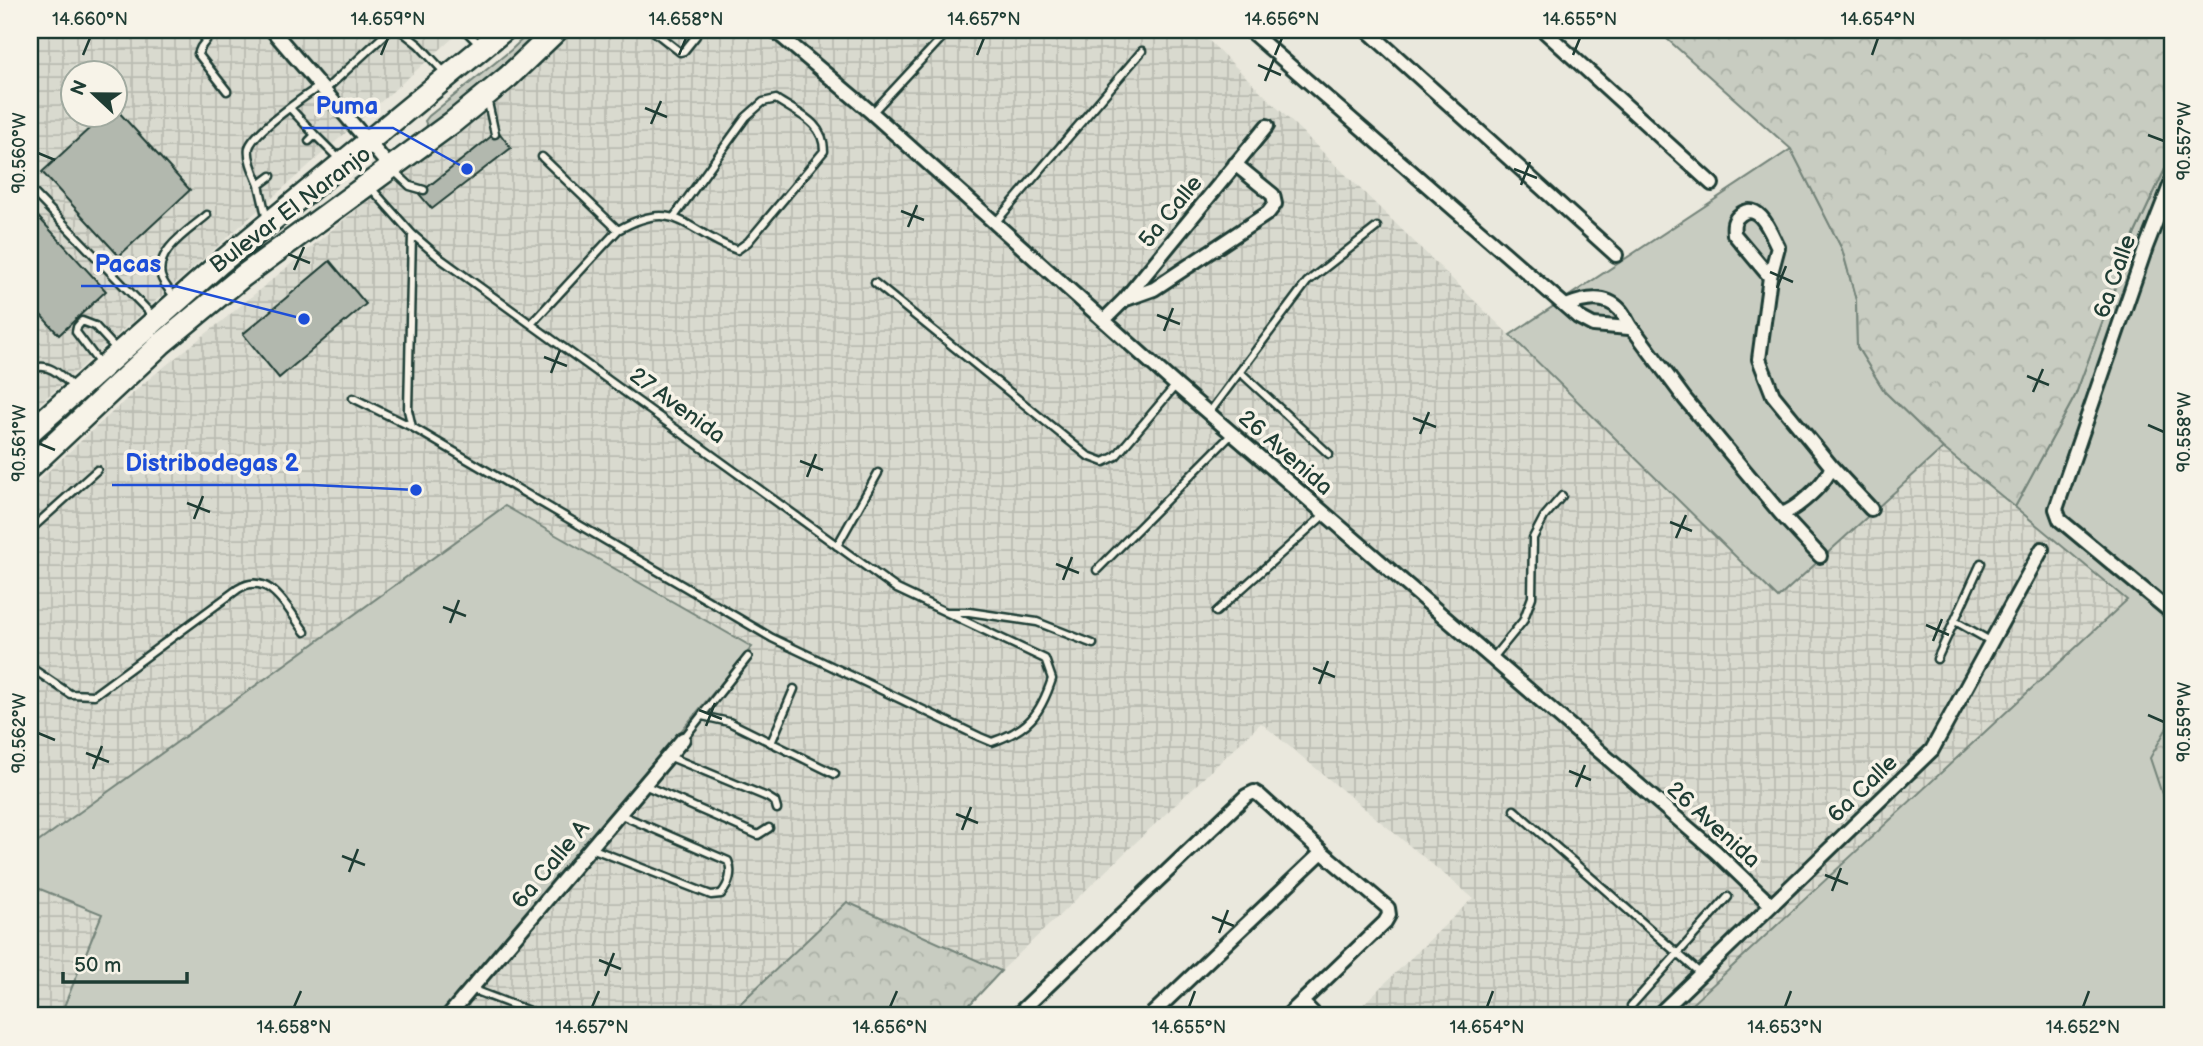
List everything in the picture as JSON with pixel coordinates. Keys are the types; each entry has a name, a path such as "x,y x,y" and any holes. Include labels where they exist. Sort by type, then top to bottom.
{"main road":[{"name":"Bulevar El Naranjo","path":"30,432 341,162 504,30"},
{"name":"Bulevar El Naranjo","path":"30,467 162,344 243,276 389,166 453,122 557,30"}],"street":[{"path":"272,30 389,166"},
{"name":"26 Avenida","path":"774,30 872,113 1209,414 1716,852 1771,905"},
{"path":"1248,30 1578,317 1594,325 1629,328"},
{"path":"1367,30 1616,256"},
{"path":"1543,30 1712,184"},
{"name":"5a Calle","path":"1104,320 1125,299 1267,126"},
{"path":"1125,299 1154,289 1268,213 1275,204 1273,195 1236,164"},
{"name":"6a Calle","path":"2173,178 2146,247 2056,509 2060,520 2173,614"},
{"path":"1770,277 1734,234 1735,218 1745,211 1755,212 1760,216 1778,247 1770,277 1759,359 1773,395 1831,466 1871,509"},
{"path":"1566,306 1595,299 1610,303 1621,311 1629,328 1636,333 1685,399 1820,556"},
{"path":"1782,514 1790,511 1830,476 1831,466"},
{"name":"6a Calle","path":"1657,1016 1932,750 2042,549"},
{"name":"6a Calle A","path":"448,1016 683,738"},
{"path":"1016,1016 1245,796 1254,792 1388,908 1389,915 1385,922 1287,1016"},
{"path":"1150,1016 1322,852"},
{"path":"1302,1002 1316,1016"}],"lane":[{"path":"214,30 198,54 227,91"},
{"path":"268,224 249,148 256,136 290,108 322,88 390,30"},
{"path":"400,30 419,45 448,77"},
{"path":"465,30 483,49"},
{"path":"652,30 680,52 684,51 696,36 696,30"},
{"path":"787,41 796,30"},
{"path":"872,113 949,30"},
{"path":"995,223 1142,51"},
{"path":"486,95 495,134"},
{"path":"531,324 618,230 635,220 656,214 674,217 737,250 748,242 824,151 824,137 814,125 776,99 763,102 746,117 674,217"},
{"path":"290,108 341,162"},
{"path":"309,141 315,135"},
{"path":"542,157 618,230"},
{"path":"389,166 410,186 424,190"},
{"path":"259,185 271,176"},
{"name":"27 Avenida","path":"353,398 412,427 772,638 992,741 1021,730 1044,703 1052,679 1045,659 897,589 441,258 412,234 368,184"},
{"path":"30,189 157,319"},
{"path":"178,301 161,276 162,258 169,248 207,215"},
{"path":"1209,414 1307,282 1377,227"},
{"path":"412,234 408,410 412,427"},
{"path":"875,283 1088,456 1104,462 1116,456 1176,385"},
{"path":"102,367 76,332 76,327 82,321 95,326 119,352"},
{"path":"30,372 34,367 53,369 77,390"},
{"path":"1240,372 1329,454"},
{"path":"1097,570 1232,434"},
{"path":"30,530 97,470"},
{"path":"837,546 878,473"},
{"path":"1492,659 1523,621 1532,597 1533,538 1544,517 1562,496"},
{"path":"1216,612 1325,514"},
{"path":"1937,659 1981,563"},
{"path":"30,667 70,694 94,695 251,582 269,586 305,632"},
{"path":"945,612 969,612 1037,622 1093,644"},
{"path":"1955,621 1992,642"},
{"path":"683,738 748,657"},
{"path":"771,743 794,689"},
{"path":"702,716 729,722 835,774"},
{"path":"668,756 767,797 775,802 777,809"},
{"path":"644,785 758,835 769,828"},
{"path":"1514,810 1700,974"},
{"path":"591,848 711,895 724,891 731,872 728,861 619,814"},
{"path":"1631,1006 1728,897"},
{"path":"471,989 542,1016"}],"shaded area":[{"path":"30,30 462,30 30,412"},
{"path":"573,30 1198,30 1778,598 1943,448 2128,599 1679,1016 1351,1016 1473,898 1261,723 1001,971 847,902 727,1016 440,1016 751,647 30,848 30,488 145,382"},
{"path":"30,885 102,914 60,1016 30,1016"}],"green space":[{"path":"532,30 543,30 439,121 427,126 425,121 429,116"},
{"path":"1657,30 2173,30 2173,152 2135,233 2075,396 2015,507 1943,448 1885,392 1857,347 1856,300 1842,249 1791,149"},
{"path":"1791,149 1842,249 1856,300 1857,347 1885,392 1943,448 1778,598 1510,335"},
{"path":"2173,152 2173,1016 1679,1016 2127,600 2015,507 2075,396 2135,233"},
{"path":"505,506 752,647 440,1016 60,1016 102,914 30,885 30,848"},
{"path":"2173,717 2173,853 2169,815 2150,758"},
{"path":"847,902 1001,971 959,1016 727,1016"}],"building":[{"path":"130,124 190,190 119,256 42,172 88,130 130,130"},
{"path":"498,131 511,148 432,209 419,194"},
{"path":"30,208 106,291 59,335 30,303"},
{"path":"330,261 366,304 279,378 243,334"}],"place":[{"name":"Puma","path":"467,169"},
{"name":"Pacas","path":"304,319"},
{"name":"Distribodegas 2","path":"416,490"}]}
